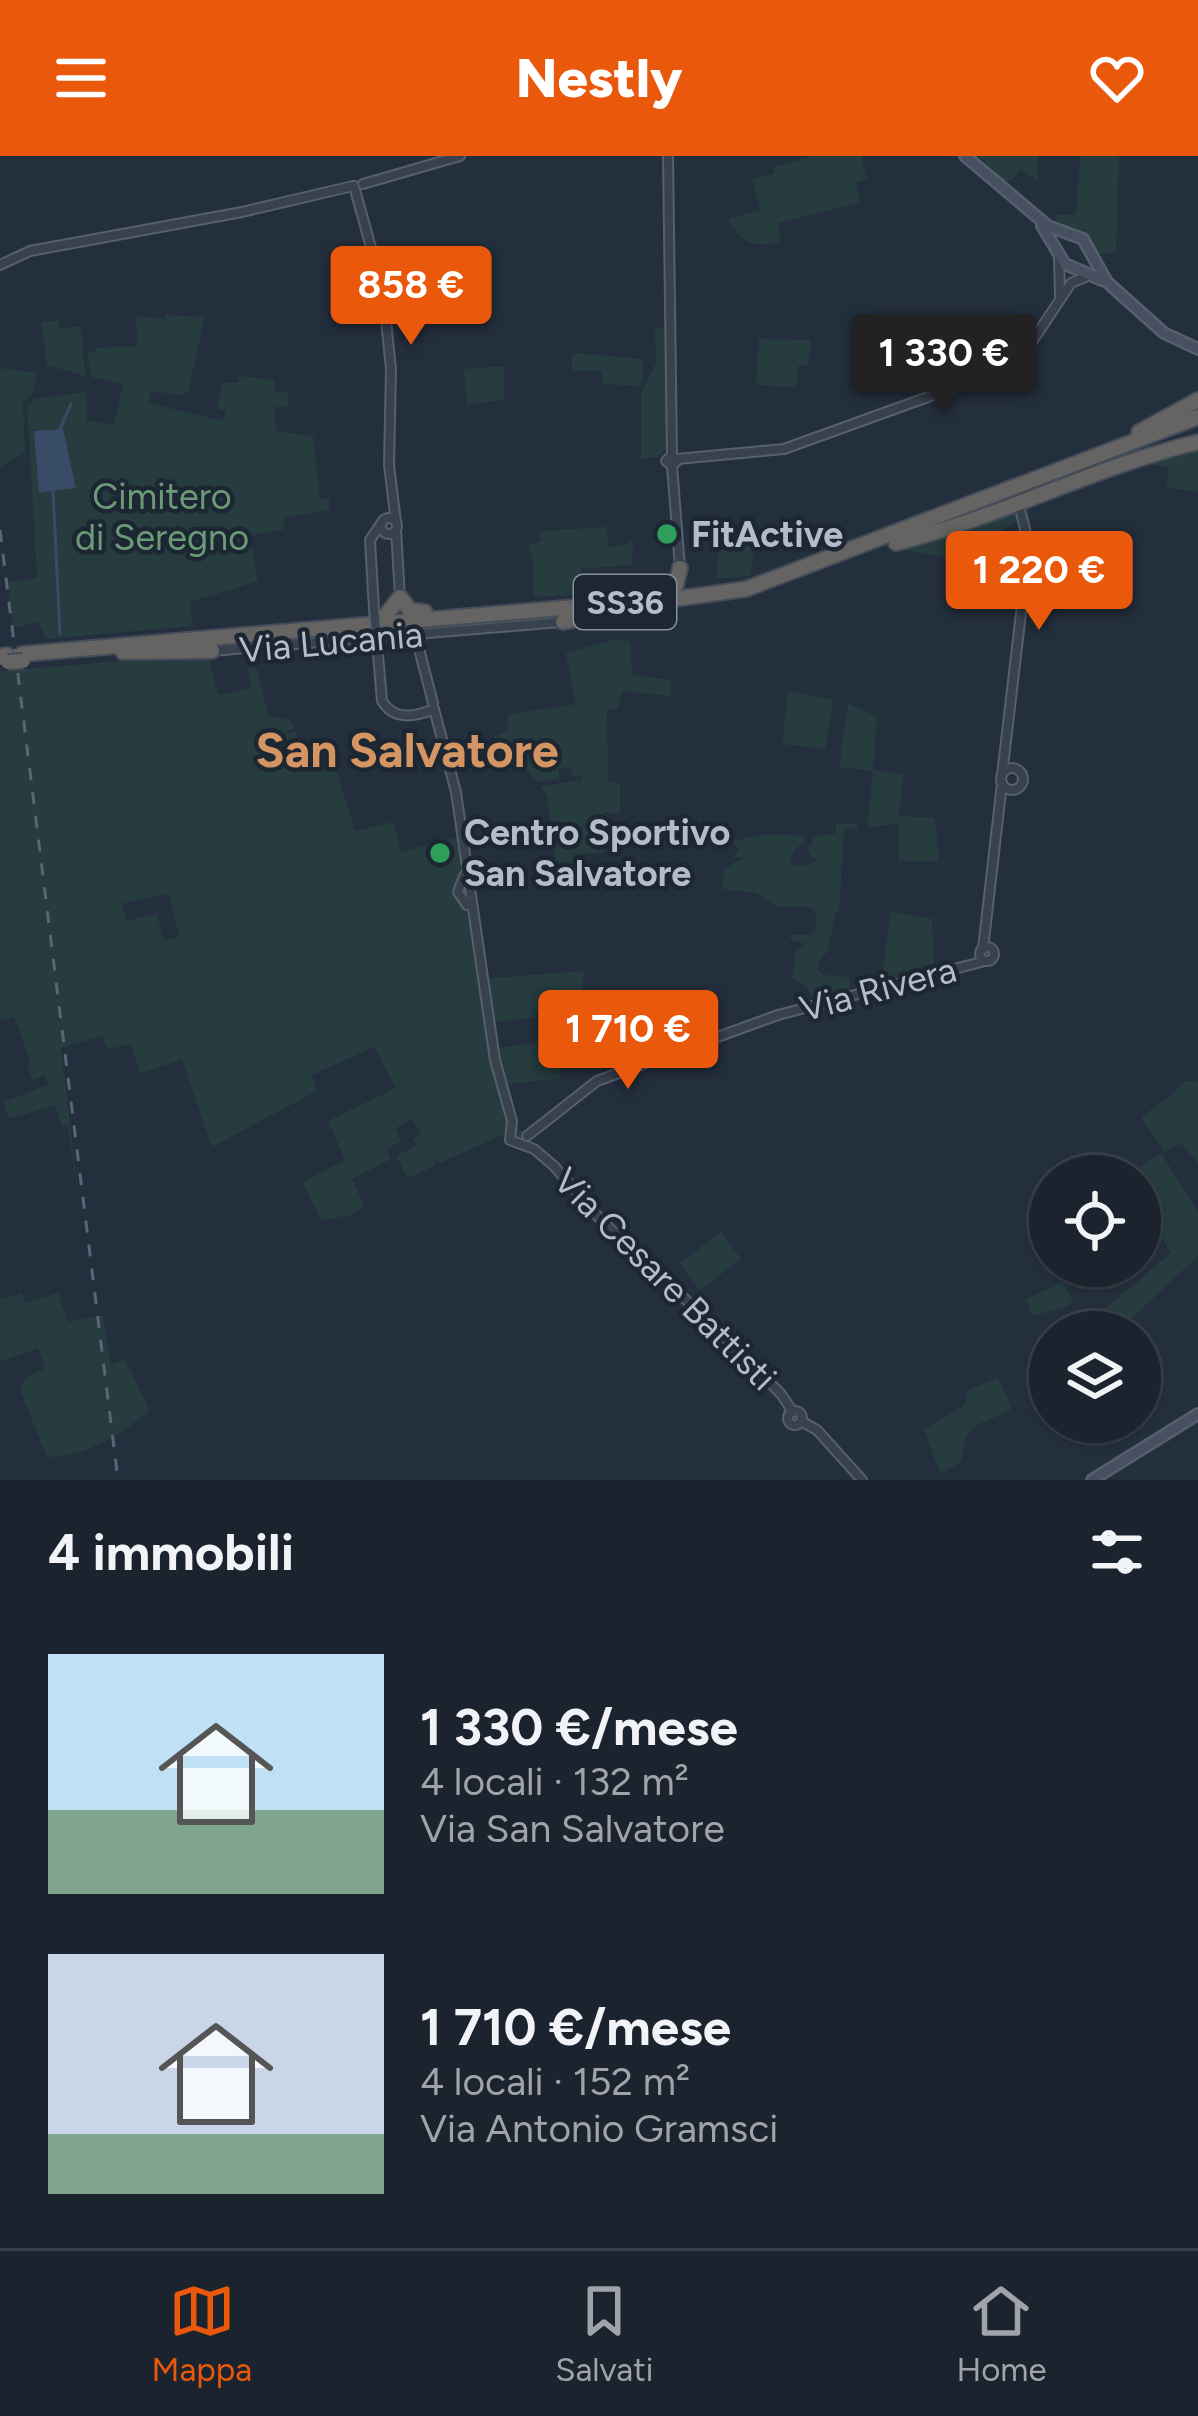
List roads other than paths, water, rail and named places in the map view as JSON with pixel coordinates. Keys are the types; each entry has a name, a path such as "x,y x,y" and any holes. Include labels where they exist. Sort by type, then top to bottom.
{"highway":[{"path":"893,539 940,509 1132,435 1198,400"},
{"name":"SS36","path":"10,659 750,595 1198,417"},
{"name":"SS36","path":"10,659 484,613 621,606 729,592 767,584 1198,427"},
{"path":"893,539 942,532 1019,507 1135,459 1198,442"},
{"path":"680,568 694,589 729,592"},
{"path":"562,622 670,591 680,568"},
{"path":"380,612 400,597 406,608 420,613"},
{"path":"333,627 380,612 484,613"},
{"path":"123,652 212,652"}],"main road":[{"path":"968,156 1036,218 1054,230 1083,239 1106,282"},
{"path":"1036,218 1058,255 1106,282 1163,334 1198,349"},
{"path":"1058,255 1060,243 1072,236"},
{"path":"1077,267 1088,251"},
{"path":"1092,1480 1198,1414"}],"street":[{"path":"0,265 30,251 203,220 460,156"},
{"path":"668,156 680,568"},
{"path":"356,184 383,291 391,369 390,529 400,597"},
{"path":"1058,255 1062,284 1058,303"},
{"path":"674,460 776,451 909,406 1016,359 1035,342 1077,267"},
{"path":"1071,283 1092,275"},
{"path":"996,823 1007,764 1029,544 1019,507"},
{"path":"390,529 373,532 370,545 380,612 382,701 395,715 429,708"},
{"name":"Via Lucania","path":"212,652 562,622"},
{"path":"423,634 418,645 429,708 456,792 467,863 465,890 500,1083 524,1134"},
{"path":"380,640 411,638 418,645"},
{"path":"996,823 1023,782 1023,776 1007,764"},
{"path":"1002,779 1016,790"},
{"name":"Via Rivera","path":"524,1134 597,1081 713,1037 982,955 996,823"},
{"name":"Via Cesare Battisti","path":"524,1134 611,1230 781,1394 793,1412 790,1423 801,1421 817,1430 862,1480"}],"water":[{"path":"63,429 76,488 39,493 34,431"}],"waterway":[{"path":"60,429 71,404"},
{"path":"53,491 60,634"}],"railway":[{"path":"0,530 118,1480"}],"place":[{"name":"FitActive","path":"667,534"},
{"name":"Centro Sportivo San Salvatore","path":"440,853"}],"district":[{"name":"San Salvatore","path":"407,750"}],"park label":[{"name":"Cimitero di Seregno","path":"162,516"}]}
